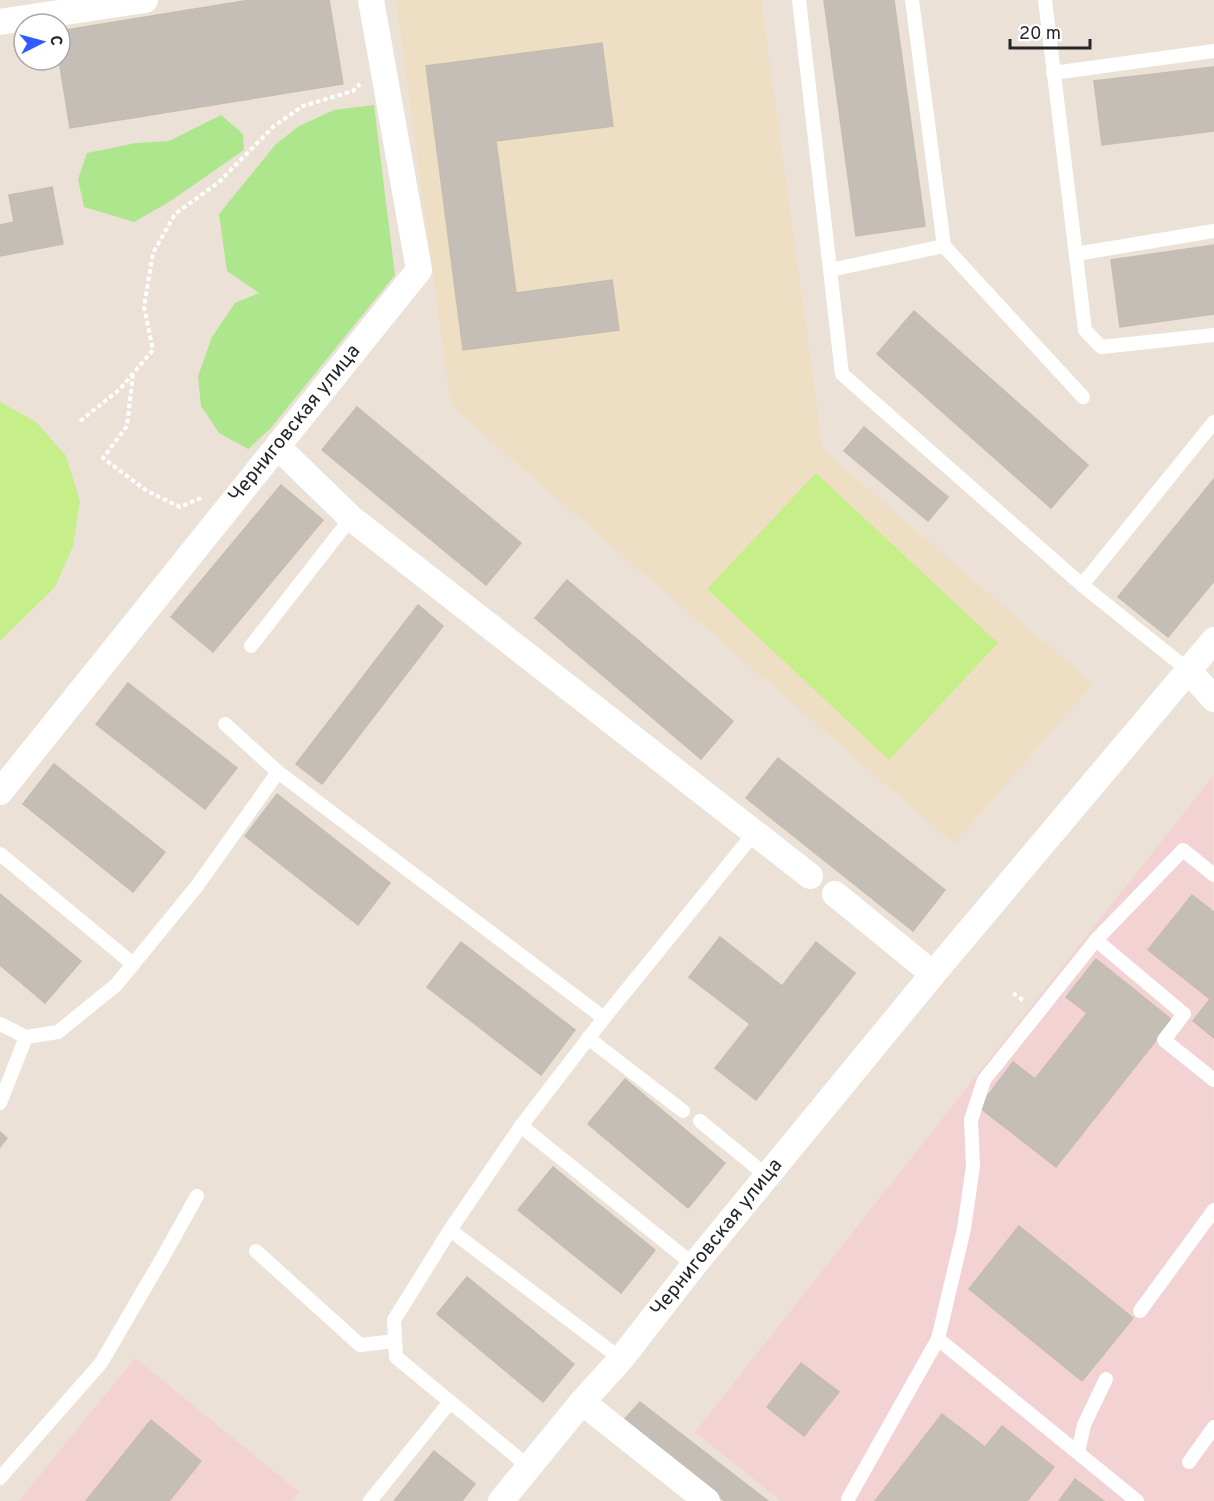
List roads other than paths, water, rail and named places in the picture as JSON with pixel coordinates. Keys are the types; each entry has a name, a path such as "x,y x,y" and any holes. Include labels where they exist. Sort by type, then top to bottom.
{"street":[{"name":"Черниговская улица","path":"0,792 419,270 371,0"},
{"path":"0,22 135,1"},
{"path":"278,447 351,518 810,876"},
{"name":"Черниговская улица","path":"501,1501 582,1402 621,1359 694,1265 933,974 1214,640"},
{"path":"1188,670 1214,699"},
{"path":"835,894 933,974"},
{"path":"582,1402 707,1501"}],"lane":[{"path":"800,0 842,374 1082,585 1188,670"},
{"path":"912,0 944,246 1083,397"},
{"path":"1045,0 1085,330 1101,347 1214,335"},
{"path":"1053,73 1214,51"},
{"path":"1076,254 1214,231"},
{"path":"830,270 944,246"},
{"path":"1082,585 1214,422"},
{"path":"251,646 351,518"},
{"path":"225,724 278,772 604,1018"},
{"path":"0,1024 26,1037 58,1032 116,985 197,886 278,772"},
{"path":"529,1467 396,1357 394,1320 450,1230 521,1126 588,1038 755,832"},
{"path":"848,1499 938,1339 964,1229 973,1166 971,1120 984,1080 1096,940 1183,850 1214,875"},
{"path":"0,854 134,964"},
{"path":"1096,940 1184,1014 1164,1040 1214,1080"},
{"path":"0,1103 26,1037"},
{"path":"588,1038 683,1111"},
{"path":"700,1121 767,1176"},
{"path":"521,1126 694,1265"},
{"path":"0,1478 101,1363 196,1196"},
{"path":"1140,1311 1214,1210"},
{"path":"450,1230 621,1359"},
{"path":"256,1251 360,1345 395,1341"},
{"path":"938,1339 1137,1501"},
{"path":"1078,1452 1084,1425 1106,1379"},
{"path":"370,1501 450,1402"},
{"path":"1189,1462 1214,1427"}]}
